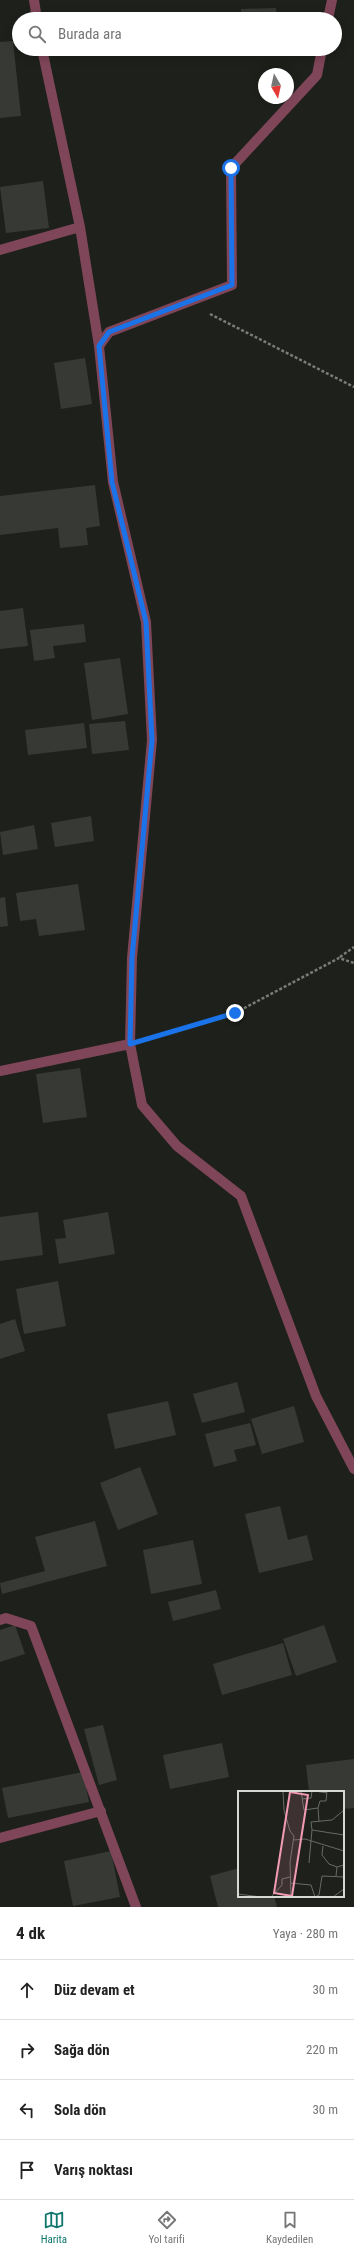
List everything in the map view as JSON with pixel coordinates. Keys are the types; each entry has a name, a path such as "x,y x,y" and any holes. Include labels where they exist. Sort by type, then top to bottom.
{"street":[{"path":"34,0 36,12"},
{"path":"329,12 332,0"},
{"path":"43,56 80,227 99,346 112,482 146,622 152,740 132,958 130,1044 142,1105 177,1146 241,1196 316,1396 354,1469"},
{"path":"99,346 109,332 232,285 231,168 317,75 321,56"},
{"path":"0,250 80,227"},
{"path":"0,1071 130,1044"},
{"path":"0,1620 6,1618 32,1626 136,1907"},
{"path":"0,1838 101,1811"}],"path":[{"path":"187,303 354,387"},
{"path":"130,1044 235,1013 339,958 354,947"},
{"path":"339,958 354,963"}],"building":[{"path":"276,8 276,12 241,12 241,9"},
{"path":"12,41 12,56 15,56 21,116 0,118 0,42"},
{"path":"43,181 49,228 6,233 0,187"},
{"path":"85,358 92,404 61,409 54,363"},
{"path":"95,485 100,526 86,528 88,545 60,548 58,528 0,535 0,496"},
{"path":"23,608 28,646 0,649 0,611"},
{"path":"84,624 86,642 53,646 55,658 34,661 30,630"},
{"path":"120,658 128,714 92,720 84,663"},
{"path":"125,721 129,750 92,754 89,724"},
{"path":"84,723 87,748 28,755 25,730"},
{"path":"91,816 94,841 55,847 51,823"},
{"path":"34,825 38,849 3,855 0,832"},
{"path":"78,884 85,930 39,936 36,919 20,921 16,893"},
{"path":"5,897 8,926 0,927 0,898"},
{"path":"80,1068 87,1117 43,1123 36,1074"},
{"path":"38,1212 43,1255 0,1261 0,1217"},
{"path":"108,1212 115,1254 59,1264 55,1239 66,1238 63,1220"},
{"path":"58,1281 66,1326 24,1334 16,1289"},
{"path":"15,1319 25,1351 0,1359 0,1324"},
{"path":"237,1382 245,1412 202,1423 193,1394"},
{"path":"168,1401 176,1435 115,1449 107,1414"},
{"path":"294,1406 304,1442 262,1454 251,1419"},
{"path":"250,1423 256,1445 234,1450 237,1461 214,1467 205,1434"},
{"path":"140,1467 158,1514 118,1530 100,1483"},
{"path":"280,1506 288,1540 307,1535 313,1560 259,1573 245,1514"},
{"path":"95,1521 107,1566 2,1594 0,1583 45,1571 35,1537"},
{"path":"193,1540 202,1584 151,1594 143,1550"},
{"path":"216,1590 221,1609 173,1621 168,1602"},
{"path":"15,1625 25,1654 0,1662 0,1630"},
{"path":"324,1625 337,1662 296,1676 283,1639"},
{"path":"283,1643 292,1675 222,1695 213,1664"},
{"path":"103,1725 117,1780 99,1785 84,1729"},
{"path":"222,1743 229,1777 170,1789 163,1755"},
{"path":"354,1759 354,1808 344,1809 344,1791 309,1791 306,1765"},
{"path":"83,1772 89,1802 8,1818 2,1788"},
{"path":"111,1851 120,1897 73,1906 64,1861"},
{"path":"238,1868 238,1897 274,1897 277,1907 218,1907 210,1876"}],"route":[{"path":"231,168 232,285 109,332 99,346 112,482 146,622 152,740 132,958 130,1044 235,1013"}]}
